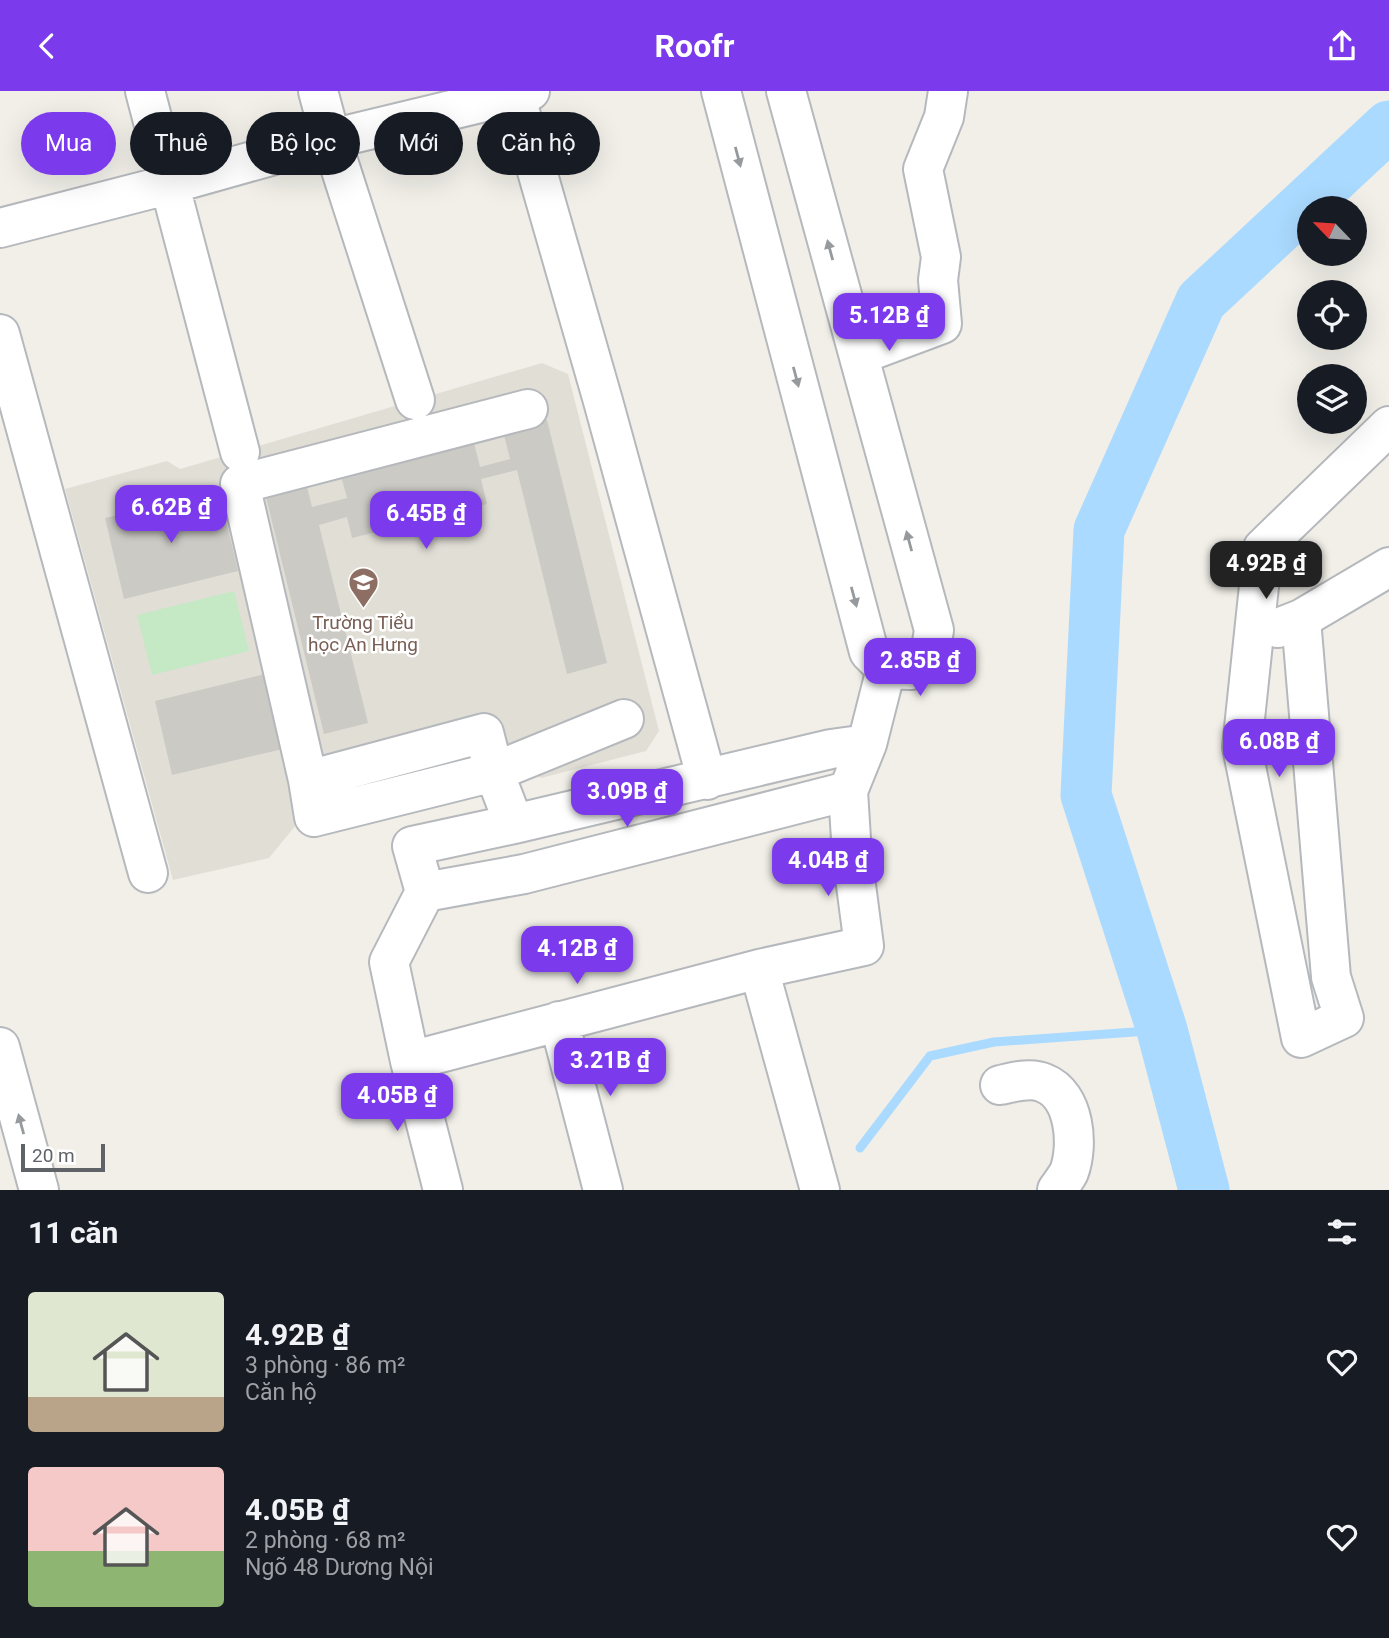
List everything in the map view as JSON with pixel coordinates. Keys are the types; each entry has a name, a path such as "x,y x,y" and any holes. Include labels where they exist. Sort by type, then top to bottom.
{"street":[{"path":"145,91 240,451"},
{"path":"318,91 324,112"},
{"path":"721,91 869,652 886,669 911,670 930,654 934,630 786,91"},
{"path":"859,355 942,324 938,280 941,257 923,169 944,117 948,91"},
{"path":"360,132 519,92 706,779"},
{"path":"0,228 246,163"},
{"path":"343,175 415,400"},
{"path":"0,334 148,873"},
{"path":"514,824 494,772 484,733 308,780 240,484 528,409"},
{"path":"1301,619 1331,977 1344,1018 1301,1038 1242,747 1263,548 1389,426"},
{"path":"1254,638 1301,619 1389,567"},
{"path":"410,1061 759,969 864,946 852,855 848,791 867,744 886,669"},
{"path":"494,772 624,719"},
{"path":"443,1190 410,1061 389,962 425,892 412,845 514,824 831,749 867,744"},
{"path":"425,892 524,874 848,791"},
{"path":"759,969 820,1190"},
{"path":"559,1021 603,1190"},
{"path":"0,1047 39,1190"},
{"path":"1000,1084 1028,1080 1044,1082 1058,1092 1068,1107 1073,1129 1074,1154 1068,1174 1057,1190"}],"shaded area":[{"name":"Trường Tiểu học An Hưng","path":"542,363 568,374 659,731 646,751 541,778 519,767 494,772 296,825 269,858 173,880 65,489 167,461 180,469"}],"green space":[{"path":"234,591 249,651 152,675 137,615"}],"building":[{"path":"547,420 607,663 567,674 517,470 481,479 487,504 352,538 347,517 319,525 368,723 324,734 264,489 305,479 312,507 347,498 341,476 474,443 480,467 510,459 503,431"},
{"path":"219,491 238,571 124,599 105,518"},
{"path":"265,674 283,749 172,775 155,701"}],"waterway":[{"path":"1204,1190 1162,1030 1086,795 1099,530 1201,301 1389,126"},
{"path":"860,1148 930,1056 994,1042 1162,1030"}],"place":[{"name":"Trường Tiểu học An Hưng","path":"363,610"}]}
